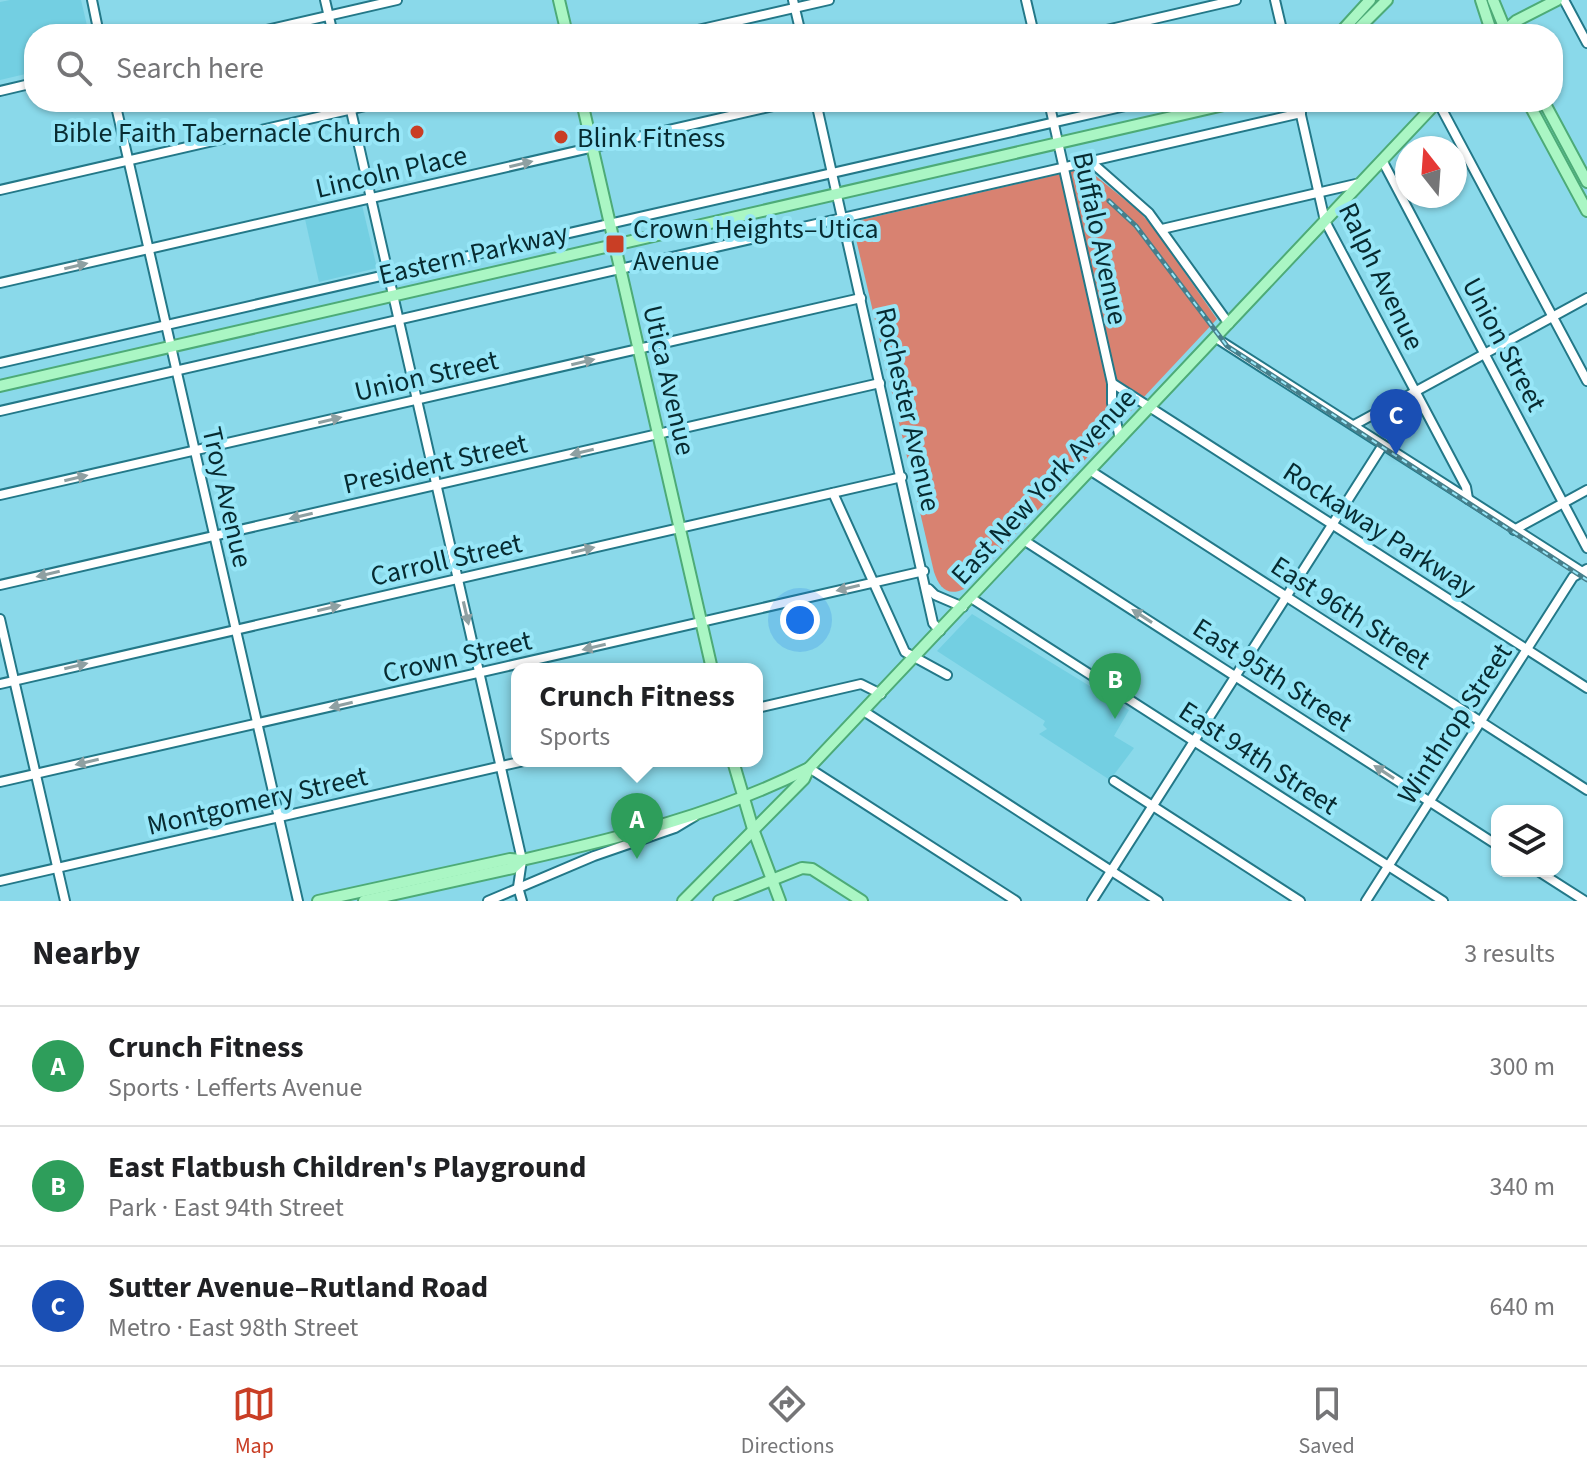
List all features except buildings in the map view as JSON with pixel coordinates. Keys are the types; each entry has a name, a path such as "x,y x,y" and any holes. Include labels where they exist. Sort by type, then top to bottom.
{"main road":[{"path":"559,0 565,24"},
{"path":"1348,24 1370,0"},
{"path":"1363,24 1387,0"},
{"path":"1481,0 1488,24"},
{"path":"1493,0 1501,24"},
{"path":"1517,24 1546,3 1557,0"},
{"name":"Utica Avenue","path":"584,112 710,663"},
{"name":"Eastern Parkway","path":"0,386 1195,112"},
{"name":"East New York Avenue","path":"683,901 804,779 809,768 1428,112"},
{"path":"1533,112 1587,211"},
{"path":"1549,112 1587,182"},
{"path":"734,767 742,798 780,901"},
{"path":"318,901 510,859 522,860 695,816 809,768"},
{"path":"364,901 513,868 522,860"},
{"path":"719,901 808,868 862,901"}],"street":[{"path":"92,0 97,24"},
{"path":"325,0 331,24"},
{"path":"291,24 397,0"},
{"path":"718,24 794,4 829,0"},
{"path":"1026,0 1032,24"},
{"path":"1132,24 1236,0"},
{"path":"1275,0 1281,24"},
{"path":"1564,0 1587,43"},
{"path":"794,4 799,24"},
{"path":"0,91 24,85"},
{"name":"Troy Avenue","path":"117,112 298,901"},
{"path":"0,190 325,112"},
{"path":"351,112 522,860 518,887 522,901"},
{"name":"Lincoln Place","path":"0,283 748,112"},
{"name":"Rochester Avenue","path":"818,112 924,571 933,623 940,631"},
{"name":"Buffalo Avenue","path":"1051,112 1112,383 1112,403 1120,439"},
{"path":"0,363 1098,112"},
{"path":"1443,112 1587,381"},
{"path":"0,411 1301,113"},
{"name":"Ralph Avenue","path":"1301,113 1325,221 1451,460 1468,499"},
{"name":"Union Street","path":"1382,160 1587,548"},
{"path":"1090,161 1131,195 1162,229 1229,324"},
{"path":"1162,229 1361,183"},
{"name":"Union Street","path":"0,495 861,298"},
{"path":"1354,425 1587,298"},
{"path":"1216,338 1514,530 1585,572"},
{"name":"President Street","path":"0,585 880,383"},
{"path":"1112,383 1150,408"},
{"name":"Rockaway Parkway","path":"1150,408 1587,688"},
{"path":"1092,901 1383,445"},
{"path":"1440,481 1450,473 1451,460"},
{"name":"East 96th Street","path":"1091,471 1587,790"},
{"name":"Carroll Street","path":"0,684 902,477"},
{"path":"1514,530 1587,490"},
{"path":"833,493 905,652 947,675"},
{"name":"East 95th Street","path":"1025,541 1491,841"},
{"name":"Crown Street","path":"523,663 924,571"},
{"name":"Winthrop Street","path":"1366,901 1573,577 1585,572"},
{"path":"927,586 935,595 963,607"},
{"name":"East 94th Street","path":"971,598 1443,901"},
{"path":"0,619 65,901"},
{"name":"Crown Street","path":"0,782 511,666"},
{"path":"763,707 861,684 881,694"},
{"path":"865,712 1158,901"},
{"name":"Montgomery Street","path":"0,881 511,764"},
{"path":"809,768 1016,901"},
{"path":"1114,781 1300,901"},
{"path":"488,901 675,828 695,816"},
{"path":"1547,877 1585,901"}],"shaded area":[{"path":"81,0 87,24 24,24 24,74 0,80 0,2"},
{"path":"1086,168 1140,212 1217,319 964,589 948,591 938,582 934,572 852,222"},
{"path":"362,205 377,268 319,282 305,219"},
{"path":"972,614 1129,710 1114,736 1134,748 1110,780 1039,734 1047,729 1043,725 1045,721 937,651"}],"railway":[{"path":"1109,201 1136,226 1227,346 1587,580"}],"place":[{"name":"Bible Faith Tabernacle Church","path":"417,132"},
{"name":"Blink Fitness","path":"561,137"},
{"name":"Crown Heights–Utica Avenue","path":"615,244"},
{"name":"Sutter Avenue–Rutland Road","path":"1396,455"},
{"name":"East Flatbush Children's Playground","path":"1115,719"},
{"name":"Crunch Fitness","path":"637,859"}]}
